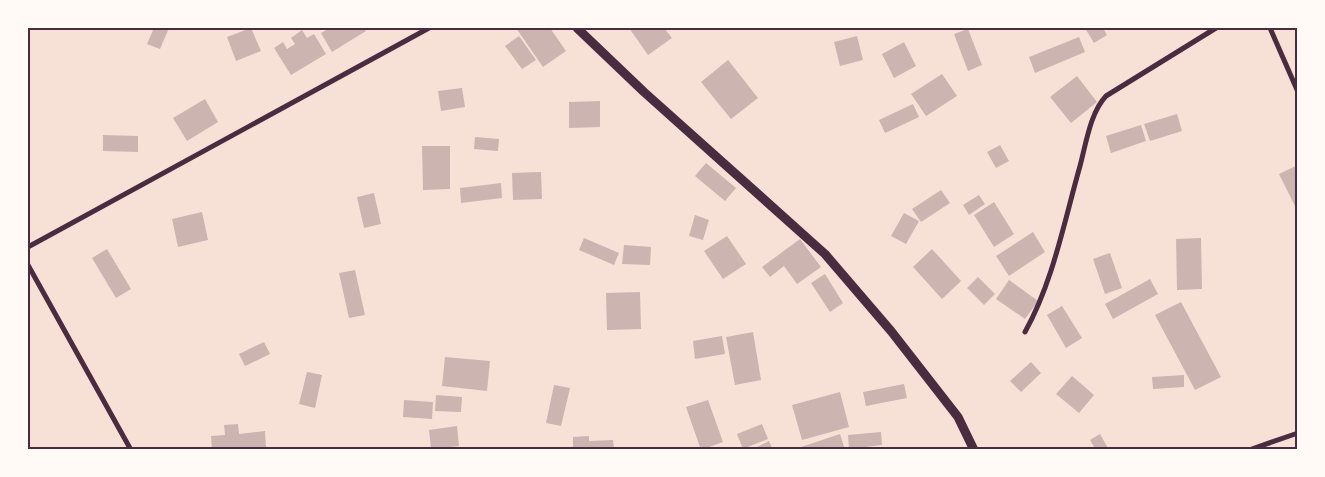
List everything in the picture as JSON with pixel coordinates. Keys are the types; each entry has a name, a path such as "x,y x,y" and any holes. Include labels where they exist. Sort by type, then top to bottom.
{"street":[{"path":"28,248 429,28"},
{"path":"577,28 644,92 824,254 891,331 958,417 974,450"},
{"path":"1025,332 1042,299 1088,136 1100,102 1106,96 1216,28"},
{"path":"1270,28 1298,92"},
{"path":"28,265 131,450"},
{"path":"1248,450 1298,434"}],"building":[{"path":"154,28 169,28 160,49 147,44"},
{"path":"251,28 261,51 236,61 227,37"},
{"path":"330,28 364,28 366,31 332,52 321,33"},
{"path":"516,28 544,28 545,30 550,28 566,51 543,67"},
{"path":"629,28 664,28 672,38 648,55"},
{"path":"1085,28 1103,28 1107,35 1094,43"},
{"path":"968,29 982,65 968,71 954,34"},
{"path":"302,30 307,38 314,34 326,54 291,75 274,48 283,42 287,49 295,44 291,38"},
{"path":"519,36 536,60 522,69 505,46"},
{"path":"857,36 863,60 840,66 834,42"},
{"path":"1079,37 1085,52 1035,73 1029,57"},
{"path":"904,42 916,66 894,78 882,54"},
{"path":"728,60 758,98 731,119 701,82"},
{"path":"942,74 957,96 926,116 911,94"},
{"path":"1077,76 1097,102 1071,123 1050,97"},
{"path":"462,88 465,107 441,111 438,91"},
{"path":"205,99 218,122 187,141 173,118"},
{"path":"600,101 600,127 569,128 569,102"},
{"path":"913,104 919,117 885,133 879,120"},
{"path":"1177,114 1182,131 1150,141 1144,124"},
{"path":"1141,125 1146,141 1111,153 1106,136"},
{"path":"103,135 138,136 138,152 103,151"},
{"path":"475,137 499,139 498,151 474,149"},
{"path":"1000,145 1009,161 996,168 987,152"},
{"path":"422,146 450,146 450,189 423,190"},
{"path":"706,163 736,188 725,201 695,176"},
{"path":"1298,165 1298,212 1279,174"},
{"path":"541,172 542,199 513,200 512,173"},
{"path":"501,183 502,198 461,203 460,188"},
{"path":"941,190 950,203 921,222 912,209"},
{"path":"374,193 381,224 364,228 357,197"},
{"path":"979,195 985,204 969,215 963,205"},
{"path":"994,202 1014,234 994,247 974,215"},
{"path":"202,212 208,240 178,247 172,219"},
{"path":"904,213 919,221 906,244 891,236"},
{"path":"695,215 709,220 703,240 689,236"},
{"path":"1033,232 1045,252 1009,276 996,256"},
{"path":"727,236 746,264 723,279 704,251"},
{"path":"584,238 619,253 614,265 579,250"},
{"path":"1201,238 1202,289 1177,290 1176,239"},
{"path":"800,239 821,267 797,284 784,266 770,277 762,267"},
{"path":"624,245 651,247 650,265 622,264"},
{"path":"107,249 131,289 116,298 92,258"},
{"path":"932,249 961,281 942,299 913,267"},
{"path":"1110,253 1122,288 1105,294 1093,259"},
{"path":"355,270 365,315 349,318 339,273"},
{"path":"825,274 843,303 830,312 811,283"},
{"path":"978,277 995,294 984,305 967,288"},
{"path":"1150,279 1158,294 1113,319 1105,304"},
{"path":"1009,280 1038,301 1025,319 996,299"},
{"path":"640,292 641,329 607,330 606,293"},
{"path":"1181,302 1221,377 1195,390 1155,315"},
{"path":"1062,306 1082,338 1066,348 1047,315"},
{"path":"753,332 761,380 735,385 726,337"},
{"path":"722,336 725,354 695,359 693,341"},
{"path":"264,342 270,354 245,366 239,354"},
{"path":"445,357 490,361 487,391 442,386"},
{"path":"1031,362 1041,373 1021,392 1010,381"},
{"path":"307,372 322,375 315,408 299,404"},
{"path":"1184,375 1184,387 1153,389 1152,377"},
{"path":"1072,376 1094,395 1079,413 1056,394"},
{"path":"904,384 907,398 866,406 863,392"},
{"path":"554,385 570,388 561,426 546,423"},
{"path":"840,392 849,427 802,440 792,405"},
{"path":"436,395 462,397 461,412 435,411"},
{"path":"404,400 433,402 432,419 403,417"},
{"path":"708,400 723,442 701,450 686,407"},
{"path":"238,424 239,434 265,431 266,449 212,450 211,436 225,435 224,425"},
{"path":"762,424 768,439 743,449 737,434"},
{"path":"457,426 459,446 431,449 429,430"},
{"path":"881,432 882,445 849,449 848,435"},
{"path":"840,434 845,450 802,450 801,447"},
{"path":"1100,434 1109,450 1096,450 1090,440"},
{"path":"589,436 589,441 613,440 614,450 573,450 573,437"},
{"path":"769,441 773,450 751,450"}]}
